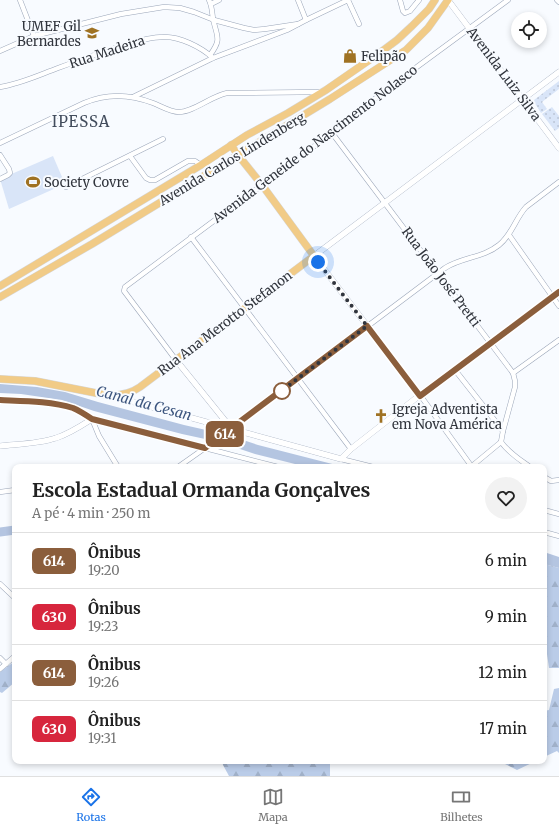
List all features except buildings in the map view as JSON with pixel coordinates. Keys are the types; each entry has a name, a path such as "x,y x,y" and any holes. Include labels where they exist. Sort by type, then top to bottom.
{"main road":[{"name":"Avenida Carlos Lindenberg","path":"0,286 321,92 397,40 429,9 435,0"},
{"name":"Avenida Carlos Lindenberg","path":"0,298 99,240 330,100 406,50 428,28 448,0"},
{"path":"231,145 314,256"},
{"name":"Rua Ana Merotto Stefanon","path":"0,379 35,381 106,395 122,395 133,391 314,256"}],"street":[{"path":"20,0 34,36"},
{"path":"211,56 216,47 218,37 210,2 219,0"},
{"path":"298,0 306,20"},
{"path":"133,97 211,56 287,30 348,0 359,24"},
{"path":"400,0 403,11 405,12 410,11 419,0"},
{"name":"Avenida Luiz Silva","path":"448,0 559,148"},
{"name":"Avenida Geneide do Nascimento Nolasco","path":"176,360 124,291 125,287 508,0"},
{"path":"0,51 34,36 121,14 164,7 180,8 214,20 254,30 298,24"},
{"name":"Rua Madeira","path":"0,87 9,86 102,52 148,38 177,38 188,42 211,56"},
{"name":"Rua Ana Merotto Stefanon","path":"314,256 559,72"},
{"path":"0,143 90,100 102,97 119,95 133,97 173,111 181,112 189,110 220,95 229,93 321,92"},
{"name":"Rua João José Pretti","path":"332,133 514,373"},
{"path":"66,187 163,139"},
{"path":"0,155 10,173 0,179"},
{"path":"130,156 146,178 150,180 155,180 188,162 195,162 201,165"},
{"path":"183,464 438,272 453,263 485,254 500,245 509,235 526,207 559,182"},
{"path":"509,235 559,306"},
{"path":"191,237 351,449"},
{"path":"314,256 470,464"},
{"path":"341,459 351,449 420,396 559,292"},
{"path":"475,464 501,442 515,388 514,373 559,340"},
{"path":"176,360 232,428"},
{"path":"455,370 503,431"},
{"path":"106,395 361,464"},
{"path":"0,400 64,406 82,413 92,419 266,464"},
{"path":"82,413 84,419 83,424"},
{"path":"0,446 46,441 66,434 92,419"},
{"path":"92,419 99,436 116,464"},
{"path":"501,442 513,455 526,464"},
{"path":"547,479 551,481 559,480"},
{"path":"0,492 12,490"},
{"path":"547,511 559,514"},
{"path":"547,533 559,536"},
{"path":"0,584 12,595"},
{"path":"0,658 6,664"},
{"path":"0,669 12,659"}],"shaded area":[{"path":"559,81 559,89 542,102 547,109 541,113 534,100"},
{"path":"552,107 559,116 559,128 555,131 542,114"},
{"name":"Society Covre","path":"53,156 65,184 9,209 0,179"},
{"path":"0,384 37,387 65,392 332,464 295,464 255,454 219,442 94,411 62,400 21,394 0,393"},
{"path":"547,553 559,557 559,568 547,565"}],"green space":[{"path":"547,565 559,568 559,668 549,668 547,654"},
{"path":"12,663 12,685 2,693 0,692 0,672"},
{"path":"559,688 559,753 557,751 547,756 547,710 549,710 554,689"},
{"path":"330,764 330,776 229,776 223,765"},
{"path":"505,764 530,764 517,770"}],"waterway":[{"path":"0,532 12,530"}],"bus line":[{"name":"614","path":"0,400 64,406 78,410 92,419 205,448 367,326 420,396 559,292"}],"place":[{"name":"UMEF Gil Bernardes","path":"92,33"},
{"name":"Felipão","path":"350,56"},
{"name":"Society Covre","path":"33,182"},
{"name":"Igreja Adventista em Nova América","path":"381,416"}],"district":[{"name":"IPESSA","path":"81,121"}],"route":[{"path":"282,391 280,392 367,326 318,262"}],"water label":[{"name":"Canal da Cesan","path":"144,403"}]}
